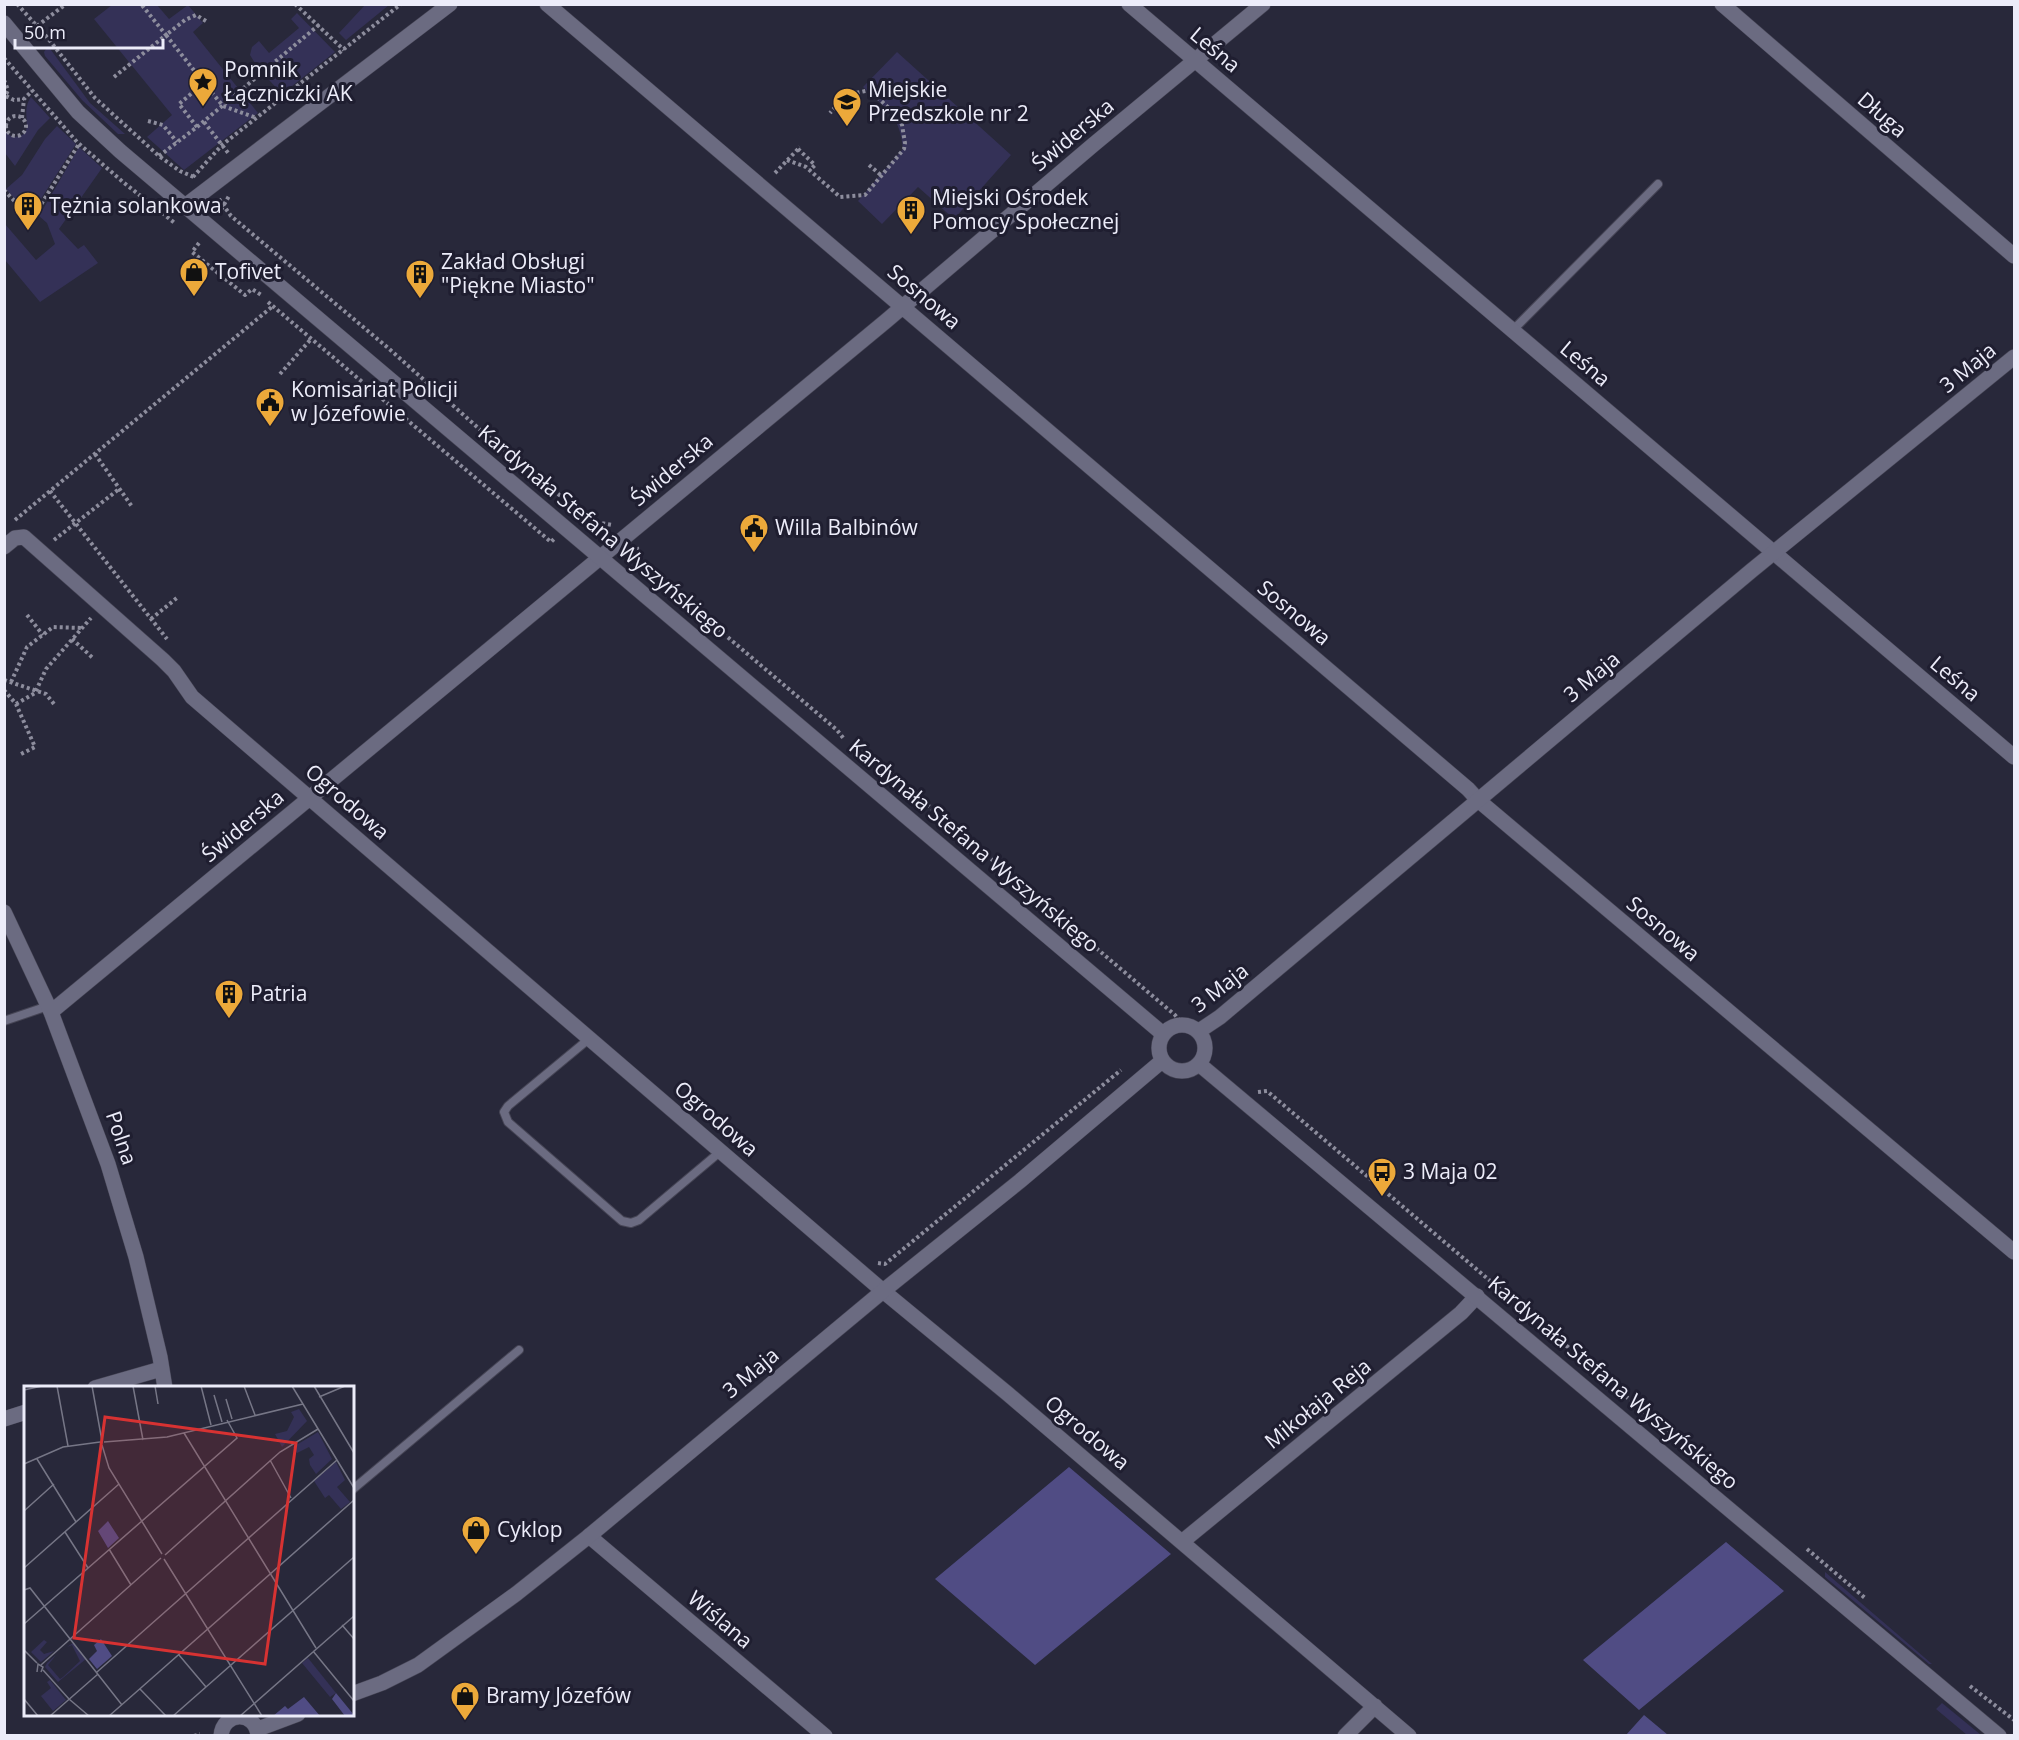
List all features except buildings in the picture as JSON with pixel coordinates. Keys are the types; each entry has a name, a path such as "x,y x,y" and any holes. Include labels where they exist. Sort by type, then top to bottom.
{"street":[{"path":"185,206 450,4"},
{"name":"Sosnowa","path":"547,4 1459,781 1478,800 2014,1252"},
{"name":"Leśna","path":"1129,4 2014,757"},
{"name":"Świderska","path":"50,1009 601,557 1263,4"},
{"name":"Długa","path":"1722,4 2014,256"},
{"name":"Kardynała Stefana Wyszyńskiego","path":"4,23 78,112 120,151 1163,1034"},
{"name":"3 Maja","path":"1199,1031 1220,1017 1774,553 2014,357"},
{"name":"Ogrodowa","path":"4,547 15,538 24,537 163,660 174,671 192,697 883,1291 1183,1541 1409,1736"},
{"name":"Polna","path":"4,912 50,1009 108,1164 136,1257 165,1386"},
{"path":"1179,1020 1199,1031 1205,1044 1203,1058 1199,1064 1186,1071 1179,1071 1172,1069 1162,1061 1159,1045 1163,1034 1179,1020"},
{"name":"3 Maja","path":"354,1693 382,1683 418,1665 456,1640 516,1594 1020,1181 1162,1061"},
{"name":"Kardynała Stefana Wyszyńskiego","path":"1199,1064 1999,1736"},
{"name":"Mikołaja Reja","path":"1183,1541 1461,1313 1477,1296"},
{"path":"102,1386 161,1369"},
{"path":"4,1419 24,1413"},
{"name":"Wiślana","path":"589,1536 825,1736"},
{"path":"1345,1736 1375,1706"},
{"path":"221,1736 225,1723 233,1716 246,1717 255,1724 258,1732 294,1716"}],"lane":[{"path":"1513,330 1658,184"},
{"path":"4,1021 50,1009"},
{"path":"590,1038 508,1106 504,1112 508,1122 622,1221 631,1223 639,1220 721,1151"},
{"path":"354,1488 519,1350"}],"path":[{"path":"17,4 95,98 159,156 201,182"},
{"path":"37,26 66,4"},
{"path":"141,4 223,106 257,118"},
{"path":"296,4 344,50"},
{"path":"192,177 222,145 401,4"},
{"path":"114,77 185,20 196,15 206,21"},
{"path":"159,156 223,106 319,25"},
{"path":"4,80 8,90 5,98 20,101 32,91"},
{"path":"197,127 179,104 204,83"},
{"path":"787,160 806,167 840,197 865,195 904,149 902,125 894,112 870,90 846,95 830,113"},
{"path":"22,118 13,117 8,121 6,128 12,135 21,135 26,127 22,118 24,99"},
{"path":"148,121 163,124 177,142"},
{"path":"203,122 238,166"},
{"path":"35,214 79,144"},
{"path":"775,173 799,148 815,165 810,170"},
{"path":"869,165 882,176"},
{"path":"4,190 20,207"},
{"path":"216,195 231,216 387,347 485,434 591,521 618,526"},
{"path":"199,243 192,252 245,295 252,289 263,297"},
{"path":"10,524 273,306"},
{"path":"280,374 311,339"},
{"path":"95,454 133,508"},
{"path":"46,546 119,489"},
{"path":"50,491 173,646"},
{"path":"634,541 637,545 639,561 812,708 856,750 877,762 1179,1020"},
{"path":"145,624 178,597"},
{"path":"27,615 43,635"},
{"path":"16,704 36,690 46,669 93,616"},
{"path":"11,682 27,648 53,627 82,628"},
{"path":"72,639 94,659"},
{"path":"4,680 46,694 54,704"},
{"path":"4,690 6,696 16,704 35,747 21,754"},
{"path":"1267,1091 1724,1480"},
{"path":"1803,1547 1872,1605"},
{"path":"1969,1685 2014,1720"},
{"path":"194,1736 200,1734"}],"shaded area":[{"path":"112,5 157,5 169,19 188,5 203,23 193,32 258,113 184,170 147,137 172,115 94,19"},
{"path":"365,5 389,5 346,40 339,33"},
{"path":"297,13 335,52 282,94 258,68 250,55 252,47 259,41 269,53 299,28 291,19"},
{"path":"48,46 90,103 125,134 118,134 82,100 45,56 44,52"},
{"path":"897,52 1011,155 954,219 918,187 882,224 858,201 903,149 895,120 885,107 863,87"},
{"path":"31,97 50,118 38,130 15,166 5,153 5,131 12,137 25,133 26,110"},
{"path":"57,126 76,144 32,213 23,205 21,206 6,189 22,175 45,139"},
{"path":"79,147 102,168 59,229 78,249 84,245 98,263 40,302 5,260 5,224 36,260 55,244 47,223 39,216"},
{"path":"1069,1467 1171,1554 1035,1665 935,1579"},
{"path":"1726,1542 1784,1591 1639,1710 1583,1660"},
{"path":"1825,1572 1932,1664 1929,1664 1825,1577"},
{"path":"1942,1703 1981,1735 1967,1735 1936,1709"},
{"path":"1644,1715 1668,1735 1626,1735"}],"place":[{"name":"Pomnik Łączniczki AK","path":"203,108"},
{"name":"Miejskie Przedszkole nr 2","path":"847,128"},
{"name":"Tężnia solankowa","path":"28,232"},
{"name":"Miejski Ośrodek Pomocy Społecznej","path":"911,236"},
{"name":"Tofivet","path":"194,298"},
{"name":"Zakład Obsługi \"Piękne Miasto\"","path":"420,300"},
{"name":"Komisariat Policji w Józefowie","path":"270,428"},
{"name":"Willa Balbinów","path":"754,554"},
{"name":"Patria","path":"229,1020"},
{"name":"3 Maja 02","path":"1382,1198"},
{"name":"Cyklop","path":"476,1556"},
{"name":"Bramy Józefów","path":"465,1722"}]}
